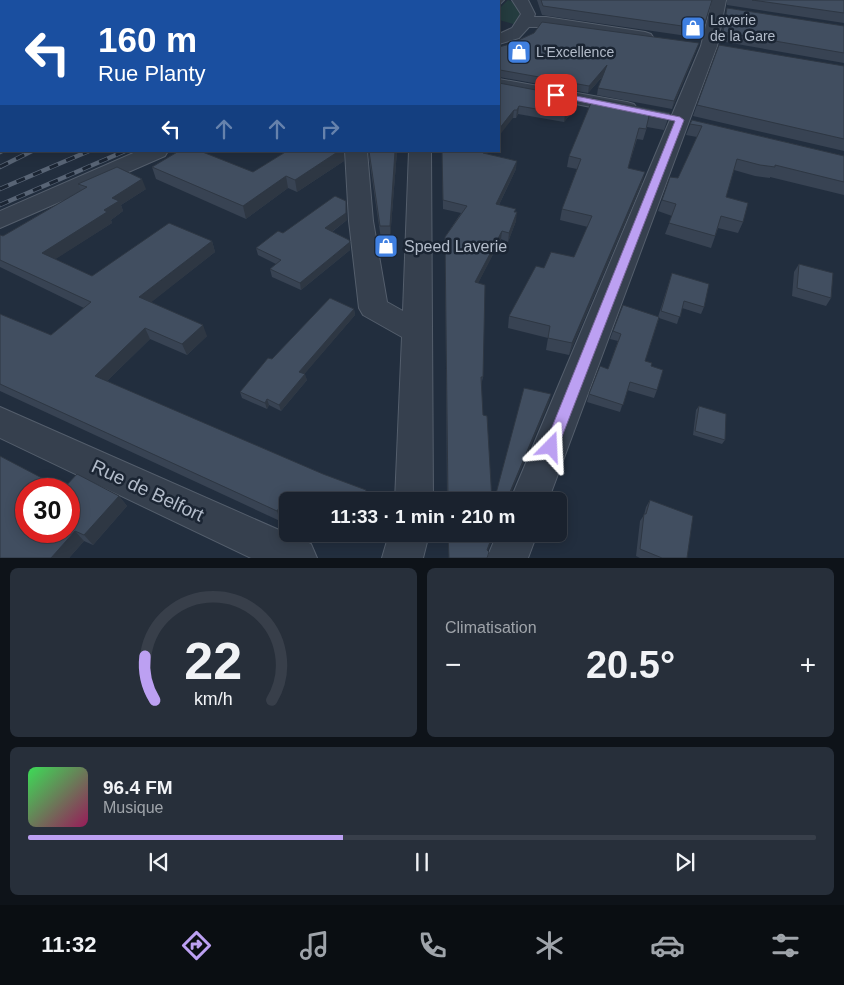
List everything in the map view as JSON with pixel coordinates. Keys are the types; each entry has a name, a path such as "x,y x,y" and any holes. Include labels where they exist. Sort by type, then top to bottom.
{"street":[{"path":"507,33 528,14 523,3 519,0"},
{"path":"534,492 680,120 702,46 722,7"},
{"path":"507,33 546,22 658,39"},
{"path":"702,46 728,50"},
{"path":"500,84 643,111"},
{"path":"0,220 155,152"},
{"path":"356,152 361,221 373,308 416,331"},
{"path":"414,492 420,152"},
{"name":"Rue de Belfort","path":"1,424 297,558"},
{"path":"402,558 407,542"},
{"path":"419,542 421,558"},
{"path":"507,558 514,542"}],"green space":[{"path":"508,0 515,4 520,13 517,25 500,20 500,8"}],"building":[{"path":"541,0 712,0 703,29 543,6"},
{"path":"752,0 844,0 844,13"},
{"path":"727,8 844,26 844,53 723,32"},
{"path":"542,22 699,43 674,101 598,88 607,65 589,86 500,70 500,47 534,33"},
{"path":"719,45 844,66 844,139 697,105"},
{"path":"500,83 578,98 565,114 519,106 517,110 514,110 500,128"},
{"path":"593,98 670,113 667,119 649,116 646,129 639,128 628,168 645,172 572,343 548,338 550,326 509,316 536,266 544,268 551,252 574,257 592,216 562,209 581,159 569,156"},
{"path":"692,120 844,156 844,182 775,165 775,167 760,165 737,159 726,197 748,203 743,222 721,216 715,236 669,223 676,204 662,200 670,177 678,178 702,126 690,124"},
{"path":"177,152 203,152 253,172 285,152 337,152 295,180 286,176 243,206 152,167"},
{"path":"369,152 395,152 390,226 380,226"},
{"path":"442,152 484,152 517,161 496,204 516,209 514,212 517,212 509,233 502,231 475,282 485,285 483,377 481,377 483,415 487,416 491,492 448,492 445,237 467,206 443,200"},
{"path":"117,167 142,179 112,198 119,201 104,210 107,212 42,253 92,276 169,223 212,241 139,297 203,325 182,344 145,328 95,376 323,474 366,490 366,492 279,492 279,508 277,511 0,384 0,314 51,335 91,302 0,260 0,235 3,236 87,187 78,184"},
{"path":"335,196 346,201 346,213 325,228 350,242 300,283 270,269 281,260 256,248 278,231 283,233"},
{"path":"799,264 833,273 831,298 797,288"},
{"path":"672,273 709,284 704,307 684,301 680,317 661,311"},
{"path":"330,298 354,309 299,372 305,374 279,405 267,399 265,403 240,392 268,358 272,359"},
{"path":"623,305 659,317 645,361 652,363 651,366 663,370 657,390 630,382 623,405 589,394 600,366 608,369 621,334 613,331"},
{"path":"524,388 551,394 510,492 496,492"},
{"path":"699,406 726,414 725,440 695,431"},
{"path":"0,456 42,478 15,478 15,543 64,543 51,558 0,558"},
{"path":"77,474 119,496 84,535 80,533 80,478 73,478"},
{"path":"650,500 693,516 687,558 662,558 640,549 644,514 646,514"},
{"path":"448,542 490,542 487,558 449,558"}],"railway":[{"path":"0,167 30,152"},
{"path":"0,189 87,152"},
{"path":"0,205 123,152"}],"place":[{"name":"Laverie de la Gare","path":"693,28"},
{"name":"L'Excellence","path":"519,52"},
{"name":"Speed Laverie","path":"386,246"}],"route":[{"path":"551,447 680,120 556,95"}]}
